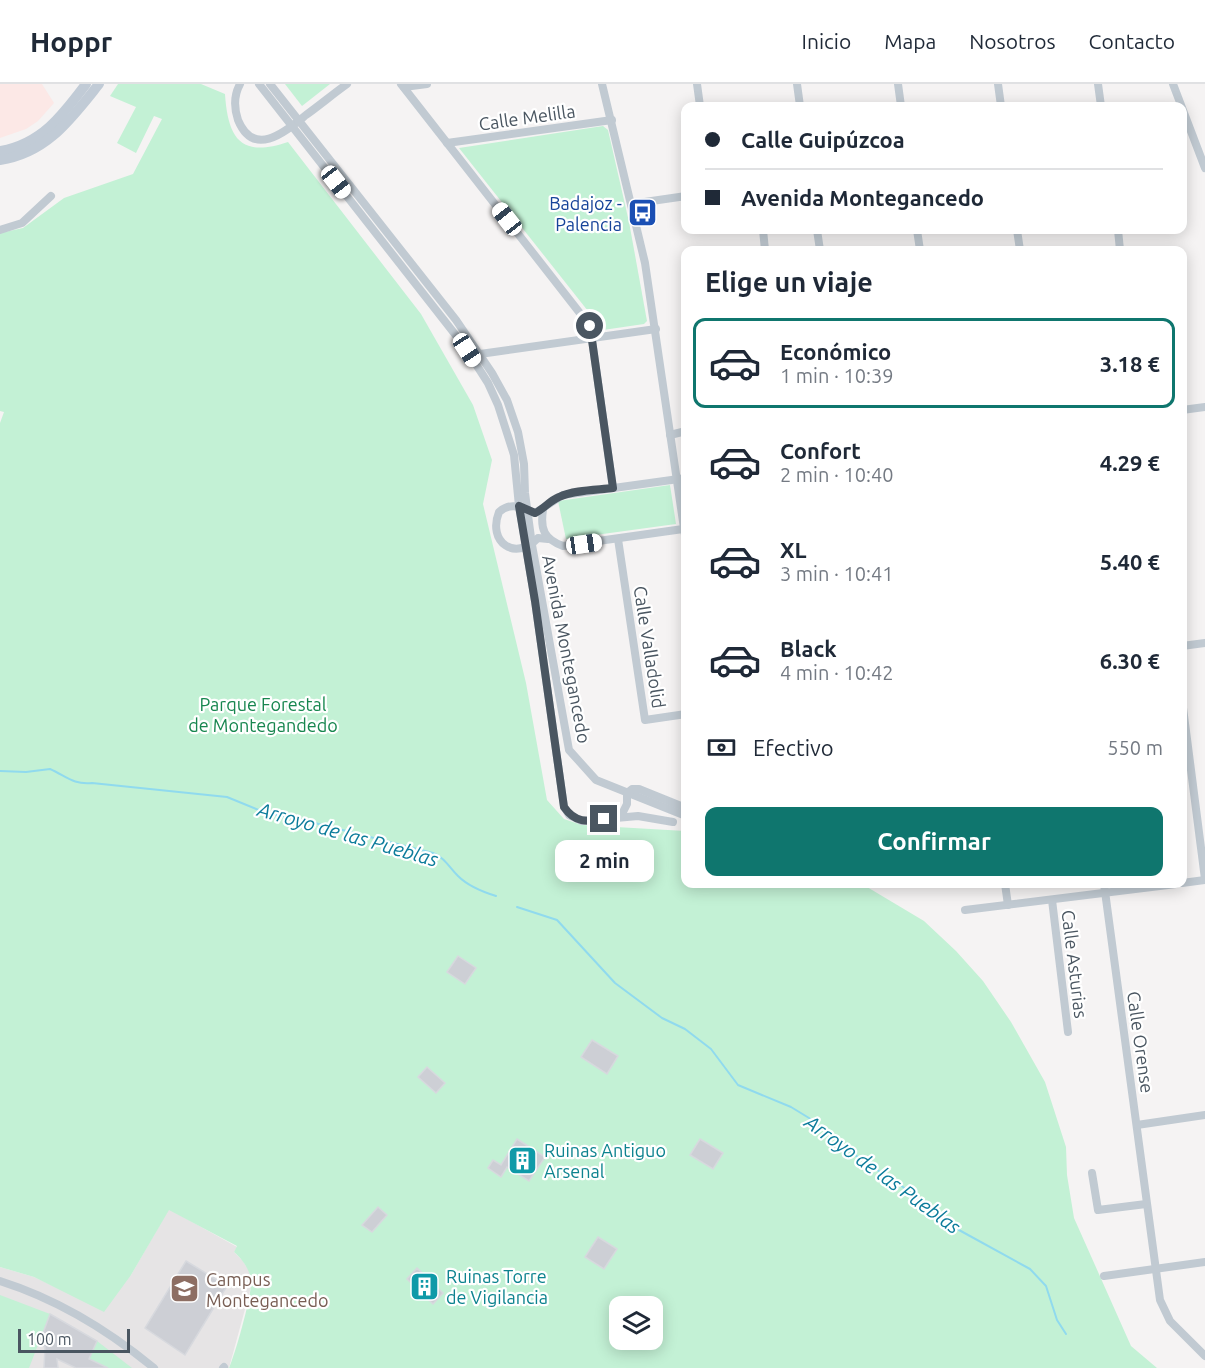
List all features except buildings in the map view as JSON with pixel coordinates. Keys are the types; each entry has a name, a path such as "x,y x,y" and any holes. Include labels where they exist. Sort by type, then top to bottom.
{"street":[{"path":"0,151 35,139 50,128 86,84"},
{"path":"0,160 15,158 56,136 99,84"},
{"path":"240,84 236,95 236,111 241,125 258,140 270,139 296,124 347,84"},
{"name":"Avenida Montegancedo","path":"259,84 296,124 456,320 480,354 507,400 518,432 524,464 535,601 564,807 569,815 582,821 621,816 674,822"},
{"name":"Avenida Montegancedo","path":"270,84 296,124 465,347 488,382 508,430 514,455 519,506 543,600 564,734 569,750 596,780 681,814"},
{"path":"403,86 427,84"},
{"path":"602,84 645,263 681,515"},
{"path":"697,84 699,102"},
{"path":"797,84 799,102"},
{"path":"898,84 900,102"},
{"path":"998,84 1000,102"},
{"path":"1098,84 1100,102"},
{"path":"1173,84 1178,102"},
{"path":"403,86 590,326 613,488"},
{"name":"Calle Melilla","path":"447,143 612,120"},
{"path":"1187,129 1205,168"},
{"path":"0,230 22,223 51,196"},
{"path":"631,204 681,197"},
{"path":"480,354 656,329"},
{"path":"1187,409 1205,406"},
{"path":"670,435 681,432"},
{"path":"548,539 542,528 543,510 548,503 559,496 681,478"},
{"name":"Avenida Montegancedo","path":"519,506 507,506 499,512 496,529 503,544 514,549 529,546"},
{"path":"519,506 535,513 543,510"},
{"path":"529,546 538,538 567,546 681,529"},
{"name":"Calle Valladolid","path":"618,539 645,720 681,715"},
{"path":"1187,645 1205,643"},
{"path":"1187,739 1205,879 1187,882"},
{"name":"Avenida Montegancedo","path":"556,759 568,757 575,759"},
{"name":"Avenida Montegancedo","path":"627,793 632,789 639,789 681,806"},
{"path":"621,816 627,804 627,793"},
{"path":"1006,888 1008,905"},
{"name":"Calle Orense","path":"1105,888 1160,1300 1170,1321 1193,1347 1205,1356"},
{"path":"965,910 1141,888"},
{"name":"Calle Asturias","path":"1052,900 1068,1032"},
{"path":"1137,1125 1205,1116"},
{"path":"1092,1173 1098,1210 1146,1204"},
{"path":"1104,1276 1205,1262"},
{"path":"0,1281 51,1301 89,1320 154,1368"}],"shaded area":[{"path":"0,84 42,84 54,103 38,121 26,129 0,138"},
{"name":"Campus Montegancedo","path":"169,1209 237,1247 234,1252 249,1271 251,1287 229,1368 0,1368 0,1267 34,1277 66,1292 131,1275"}],"green space":[{"name":"Parque Forestal de Montegandedo","path":"118,84 201,84 225,94 230,123 240,141 248,146 259,148 288,142 421,314 473,405 492,460 483,504 526,683 547,800 564,819 582,825 681,831 681,888 869,888 924,921 983,981 1011,1022 1045,1082 1066,1147 1067,1175 1074,1218 1131,1346 1157,1368 229,1368 249,1297 251,1280 249,1272 234,1252 237,1246 169,1210 131,1275 104,1312 34,1277 0,1267 0,423 4,412 0,411 0,233 23,228 64,198 133,174 162,119 154,116 136,153 117,143 136,107 110,96"},
{"path":"285,84 330,84 302,106"},
{"path":"603,126 608,130 629,222 647,321 644,324 603,330 459,148"},
{"path":"670,485 676,524 566,539 558,501"},
{"path":"0,1295 50,1314 29,1368 0,1368"},
{"path":"97,1341 132,1368 105,1368 89,1359"}],"waterway":[{"name":"Arroyo de las Pueblas","path":"0,771 26,772 50,769 80,783 227,797 266,813 303,820 433,853 444,860 466,882 496,896"},
{"name":"Arroyo de las Pueblas","path":"517,907 557,920 615,983 662,1018 685,1029 711,1049 738,1085 791,1107 809,1118 859,1158 903,1187 927,1208 937,1211 959,1230 1030,1269 1046,1286 1057,1320 1066,1334"}],"place":[{"name":"Badajoz - Palencia","path":"643,213"},
{"name":"Ruinas Antiguo Arsenal","path":"523,1160"},
{"name":"Ruinas Torre de Vigilancia","path":"425,1286"},
{"name":"Campus Montegancedo","path":"185,1289"}],"route":[{"path":"590,326 613,488 559,496 548,503 543,510 535,513 519,506 535,601 561,797 569,815 576,819 582,821 604,819"}]}
